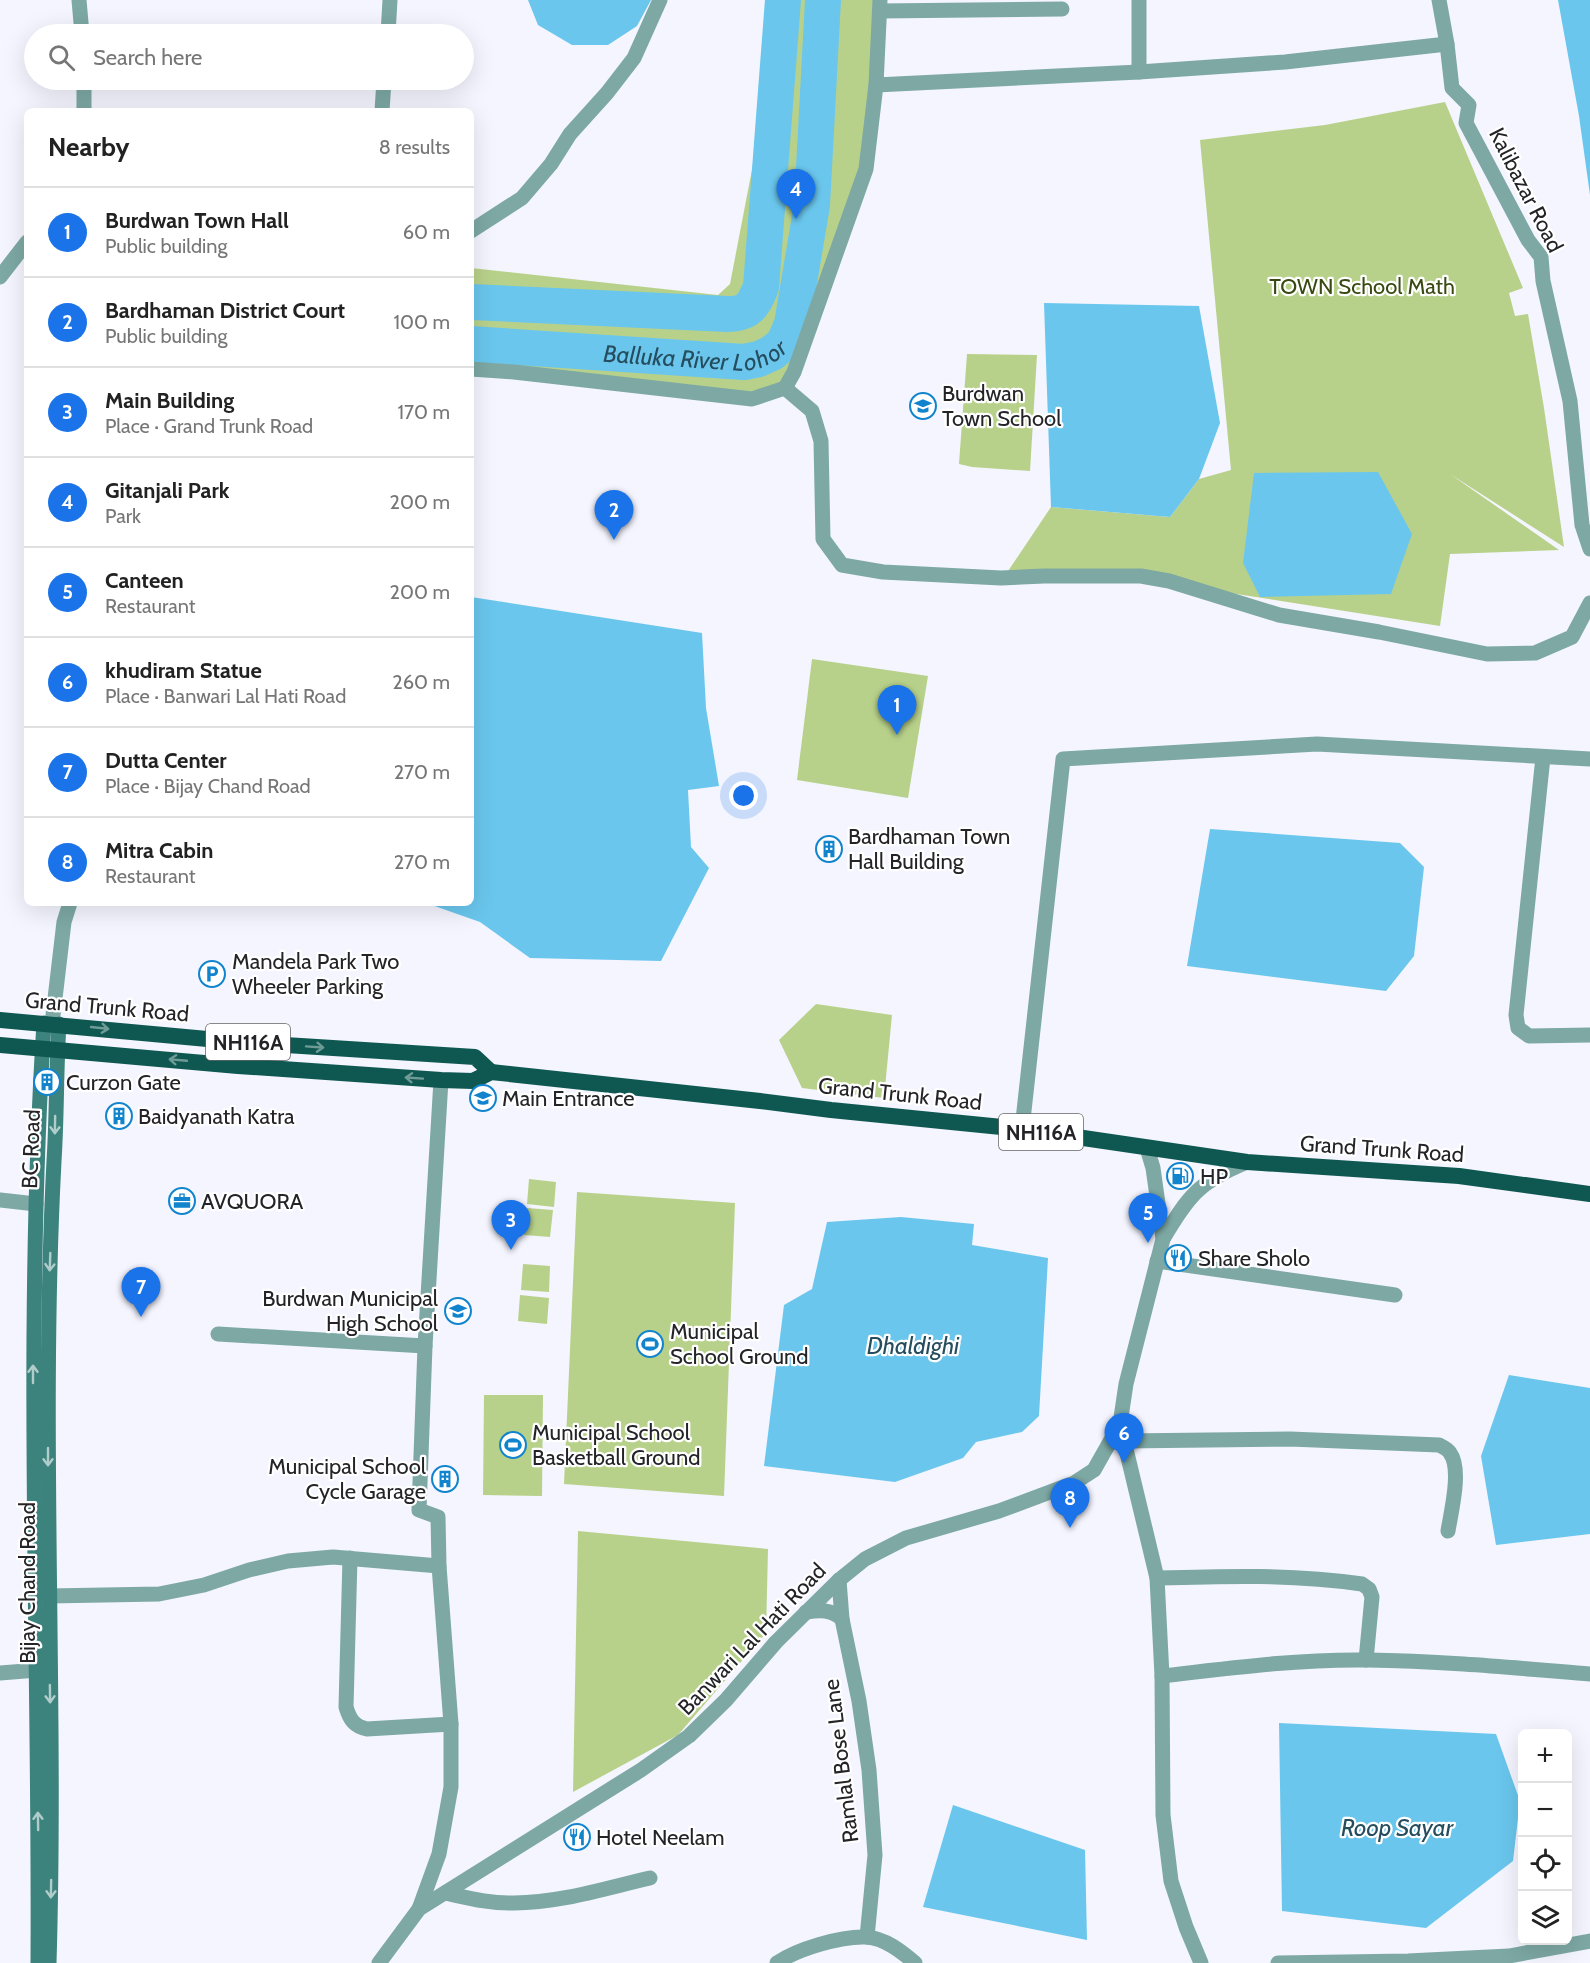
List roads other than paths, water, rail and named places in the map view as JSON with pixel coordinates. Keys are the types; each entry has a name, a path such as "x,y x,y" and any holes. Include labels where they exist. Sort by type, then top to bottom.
{"highway":[{"name":"Grand Trunk Road","path":"0,1020 240,1042 475,1057 491,1072"},
{"name":"Grand Trunk Road","path":"0,1045 227,1065 473,1082 491,1072 1022,1130 1247,1162 1459,1176 1590,1194"}],"main road":[{"name":"BC Road","path":"44,1204 52,1024"},
{"name":"Bijay Chand Road","path":"38,1963 43,1670 49,1596 48,1367 44,1204"},
{"name":"Bijay Chand Road","path":"44,1204 33,1367 43,1670 52,1805 49,1963"}],"street":[{"path":"79,0 81,24"},
{"path":"389,24 390,0"},
{"path":"474,229 522,198 550,164 570,134 607,93 634,58 660,0"},
{"path":"1139,0 1139,72"},
{"name":"Kalibazar Road","path":"1438,0 1447,44 1452,88 1469,105 1466,123 1528,240 1541,257 1543,281 1570,401 1582,525 1590,549"},
{"path":"474,369 752,399 785,388 794,372 866,169 876,85 880,5 1062,9"},
{"path":"876,85 1285,62 1447,44"},
{"path":"84,90 84,108"},
{"path":"382,108 383,90"},
{"path":"0,278 24,246"},
{"path":"785,388 812,411 820,441 823,539 842,566 883,572 1001,579 1044,576 1141,576 1169,581 1278,615 1379,632 1486,654 1535,653 1572,637 1590,603"},
{"path":"1022,1130 1064,759 1317,744 1590,759"},
{"path":"1543,757 1516,1015 1518,1028 1529,1036 1590,1035"},
{"path":"52,1024 64,922 69,906"},
{"path":"419,1909 439,1854 451,1786 451,1724 439,1566 438,1517 419,1510 424,1346 441,1080"},
{"name":"Banwari Lal Hati Road","path":"379,1963 419,1909 641,1770 689,1736 726,1700 776,1642 806,1612 839,1580 866,1559 906,1538 999,1511 1074,1483 1094,1470 1120,1424 1126,1384 1163,1239 1153,1168 1147,1148"},
{"path":"1163,1239 1182,1207 1208,1181 1224,1171 1247,1162"},
{"path":"0,1200 44,1204"},
{"path":"1157,1261 1395,1295"},
{"path":"218,1334 424,1346"},
{"path":"1120,1424 1157,1578 1162,1676 1163,1815 1170,1881 1186,1928 1202,1963"},
{"path":"1124,1441 1290,1439 1438,1445 1449,1451 1455,1462 1456,1475 1448,1531"},
{"path":"49,1596 159,1594 204,1585 288,1560 333,1557 439,1566"},
{"path":"350,1558 346,1707 350,1719 357,1726 367,1729 451,1724"},
{"path":"1157,1578 1284,1577 1362,1584 1369,1590 1372,1597 1366,1660"},
{"name":"Ramlal Bose Lane","path":"839,1580 842,1619 860,1701 875,1855 867,1937"},
{"path":"806,1612 823,1610 836,1614 842,1619"},
{"path":"1162,1676 1310,1662 1366,1660 1494,1666 1590,1674"},
{"path":"0,1673 43,1670"},
{"path":"445,1893 513,1904 558,1899 650,1878"},
{"path":"777,1963 789,1955 838,1940 867,1937 896,1947 915,1963"},
{"path":"1278,1963 1510,1959 1590,1941"}],"water":[{"path":"528,0 651,0 637,26 608,45 572,45 538,25"},
{"path":"1558,0 1590,0 1590,195 1579,116"},
{"path":"1044,303 1199,306 1220,423 1199,479 1170,517 1051,507"},
{"path":"1378,472 1412,534 1391,594 1260,597 1243,563 1254,473"},
{"path":"474,597 702,633 706,708 719,786 688,790 691,847 709,868 661,961 530,958 480,922 435,906 474,906"},
{"path":"1210,829 1400,843 1424,867 1414,956 1386,991 1187,966"},
{"name":"Dhaldighi","path":"901,1217 974,1224 972,1245 1048,1258 1039,1416 1022,1432 976,1442 963,1458 895,1482 764,1466 784,1305 812,1289 827,1222"},
{"path":"1509,1375 1590,1388 1590,1534 1496,1545 1481,1456"},
{"name":"Roop Sayar","path":"1279,1723 1496,1734 1518,1795 1513,1861 1426,1928 1282,1911"},
{"path":"953,1805 1085,1850 1087,1940 923,1907"}],"waterway":[{"name":"Balluka River Lohor","path":"474,302 727,314 734,314 749,308 761,287 783,0"},
{"name":"Balluka River Lohor","path":"474,344 744,362 772,353 784,343 792,324 812,205 823,0"}],"place":[{"name":"Gitanjali Park","path":"796,219"},
{"name":"Burdwan Town School","path":"923,406"},
{"name":"Bardhaman District Court","path":"614,540"},
{"name":"Burdwan Town Hall","path":"897,735"},
{"name":"Bardhaman Town Hall Building","path":"829,849"},
{"name":"Mandela Park Two Wheeler Parking","path":"212,974"},
{"name":"Curzon Gate","path":"47,1082"},
{"name":"Main Entrance","path":"483,1098"},
{"name":"Baidyanath Katra","path":"119,1116"},
{"name":"HP","path":"1180,1176"},
{"name":"AVQUORA","path":"182,1201"},
{"name":"Canteen","path":"1148,1243"},
{"name":"Main Building","path":"511,1250"},
{"name":"Share Sholo","path":"1178,1258"},
{"name":"Burdwan Municipal High School","path":"458,1311"},
{"name":"Dutta Center","path":"141,1317"},
{"name":"Municipal School Ground","path":"650,1344"},
{"name":"Municipal School Basketball Ground","path":"513,1445"},
{"name":"khudiram Statue","path":"1124,1463"},
{"name":"Municipal School Cycle Garage","path":"445,1479"},
{"name":"Mitra Cabin","path":"1070,1528"},
{"name":"Hotel Neelam","path":"577,1837"}],"park label":[{"name":"TOWN School Math","path":"1362,286"}]}
